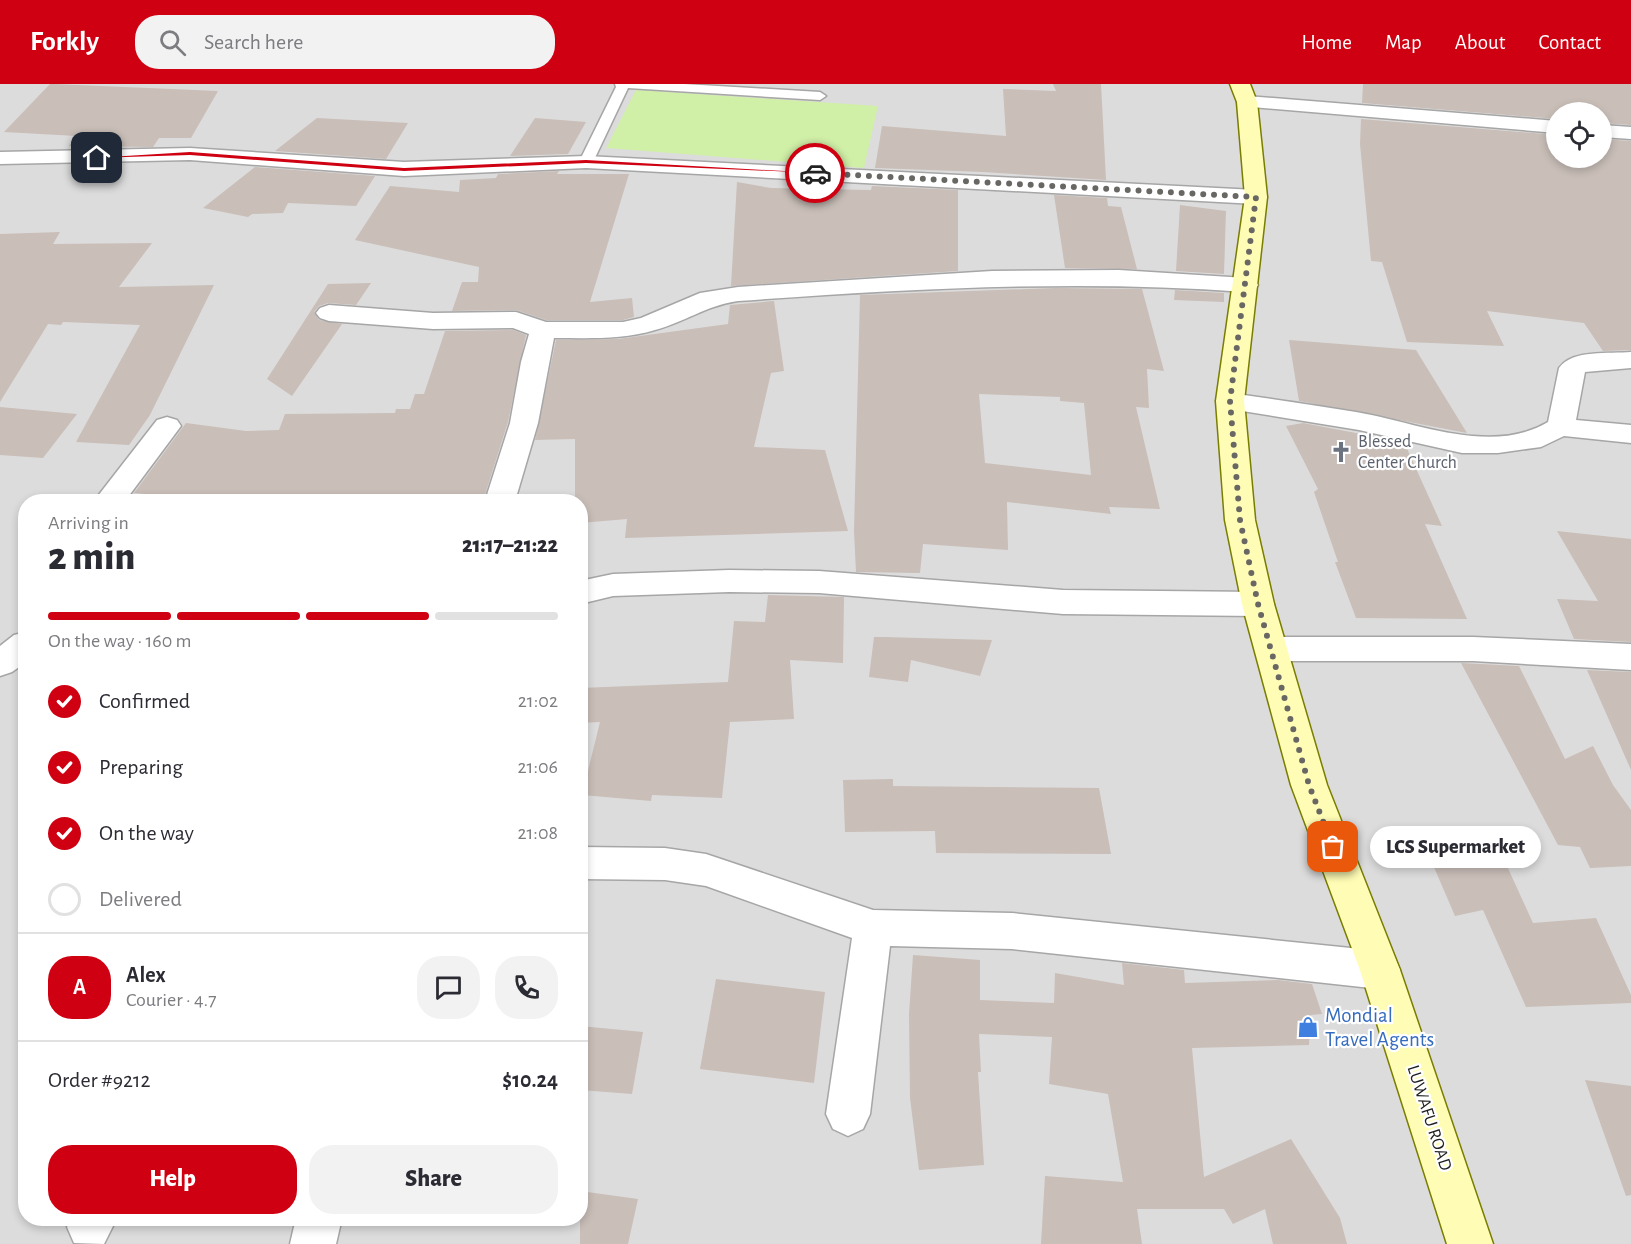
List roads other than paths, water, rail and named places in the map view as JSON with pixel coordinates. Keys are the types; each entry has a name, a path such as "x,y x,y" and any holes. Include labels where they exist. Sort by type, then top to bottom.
{"street":[{"path":"1244,93 1546,126"},
{"name":"LUWAFU ROAD","path":"1244,93 1256,197 1230,401 1240,520 1258,604 1309,785 1380,970 1470,1244"},
{"path":"1612,132 1631,133"},
{"path":"0,158 97,158 190,154 404,170 586,162 1256,197"},
{"path":"329,314 433,321 516,320 543,330 623,330 649,324 709,298 738,294 946,280 1141,277 1246,285"},
{"path":"502,494 524,423 534,362 543,330"},
{"path":"1230,401 1359,421 1462,444 1498,444 1541,438 1559,427 1564,416 1572,368 1579,364 1631,360"},
{"path":"115,494 166,426"},
{"path":"1559,427 1631,434"},
{"path":"588,591 613,585 763,581 819,582 1063,602 1258,604"},
{"path":"1272,649 1473,649 1631,657"},
{"path":"0,663 18,650"},
{"path":"588,862 665,864 706,870 873,928 1012,931 1380,970"},
{"path":"848,1114 873,928"},
{"path":"313,1244 317,1226"}],"lane":[{"path":"586,162 623,84 820,96"}],"place":[{"name":"Blessed Center Church","path":"1341,452"},
{"name":"LCS Supermarket","path":"1333,847"},
{"name":"Mondial Travel Agents","path":"1308,1027"}]}
